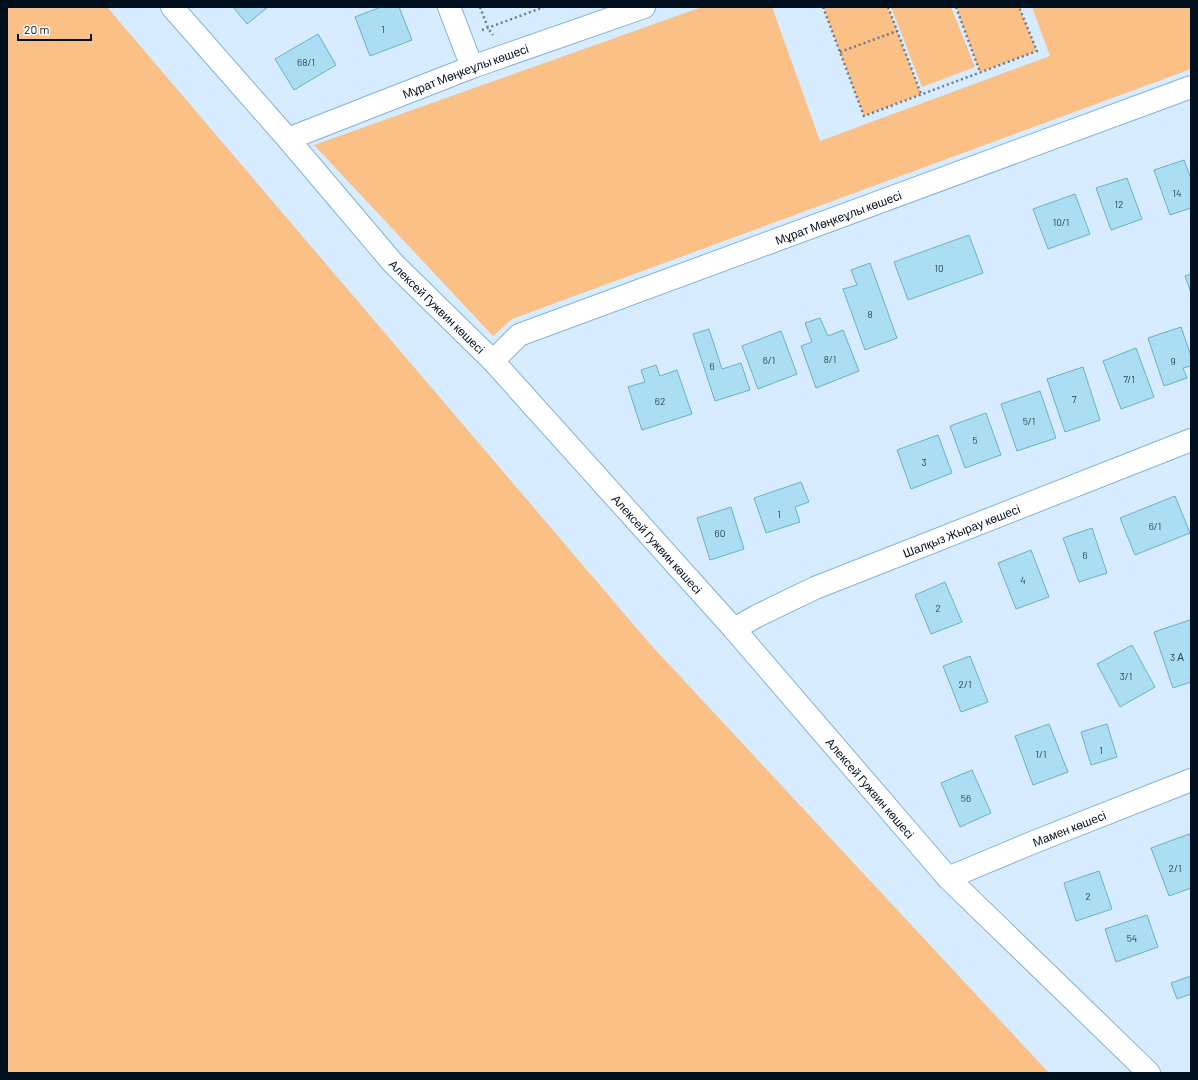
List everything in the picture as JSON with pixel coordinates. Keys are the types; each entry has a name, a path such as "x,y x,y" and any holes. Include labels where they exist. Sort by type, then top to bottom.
{"street":[{"name":"Алексей Гужвин көшесі","path":"172,7 288,139 393,263 493,361 734,629 948,878 1149,1073"},
{"path":"449,7 472,67"},
{"name":"Мұрат Мөңкеұлы көшесі","path":"288,139 472,67 644,7"},
{"name":"Мұрат Мөңкеұлы көшесі","path":"493,361 519,335 1191,87"},
{"name":"Шалқыз Жырау көшесі","path":"734,629 815,588 1191,440"},
{"name":"Мамен көшесі","path":"948,878 1034,842 1191,780"}],"path":[{"path":"480,7 488,28 506,56"},
{"path":"461,38 544,7"},
{"path":"823,7 864,116 1037,51 1019,7"},
{"path":"888,7 921,94"},
{"path":"956,7 980,72"},
{"path":"840,52 897,31"}],"shaded area":[{"path":"7,7 107,7 650,644 1049,1073 7,1073"},
{"path":"702,7 772,7 820,141 1050,56 1032,7 1191,7 1191,69 512,319 493,336 314,145"},
{"path":"823,7 888,7 921,94 864,116"},
{"path":"891,7 951,7 975,67 922,87"},
{"path":"956,7 1019,7 1037,51 980,72"}],"building":[{"path":"233,7 268,7 247,24"},
{"path":"381,7 399,7 412,40 370,56 355,17"},
{"path":"318,34 336,65 294,90 275,59"},
{"path":"1184,160 1191,179 1191,208 1170,215 1154,170"},
{"path":"1127,178 1142,219 1111,230 1096,188"},
{"path":"1075,194 1090,234 1048,249 1033,209"},
{"path":"969,235 983,273 908,300 894,262"},
{"path":"870,263 897,338 865,350 843,289 857,285 851,270"},
{"path":"1191,274 1191,293 1185,276"},
{"path":"820,318 828,336 843,330 859,371 816,388 801,346 812,342 805,323"},
{"path":"1181,327 1191,356 1191,366 1183,368 1187,378 1164,386 1148,338"},
{"path":"709,329 722,369 741,363 750,390 715,401 693,334"},
{"path":"781,331 797,374 758,389 742,346"},
{"path":"1136,348 1154,397 1121,409 1103,361"},
{"path":"656,365 660,376 677,370 692,414 642,430 628,387 645,382 641,370"},
{"path":"1083,367 1100,420 1065,432 1047,379"},
{"path":"1040,391 1056,438 1017,451 1001,404"},
{"path":"986,413 1001,455 965,468 950,426"},
{"path":"938,435 952,473 911,489 897,450"},
{"path":"801,482 809,502 795,507 800,522 766,533 754,498"},
{"path":"1175,496 1190,533 1135,555 1120,518"},
{"path":"731,507 744,549 710,560 697,518"},
{"path":"1092,528 1107,573 1079,582 1063,538"},
{"path":"1031,550 1049,597 1016,609 998,563"},
{"path":"945,582 962,622 931,634 915,595"},
{"path":"1190,620 1191,682 1173,688 1154,632"},
{"path":"1132,645 1155,687 1120,707 1097,664"},
{"path":"970,656 988,702 961,712 943,666"},
{"path":"1049,724 1068,772 1033,785 1015,736"},
{"path":"1107,724 1117,757 1091,765 1081,732"},
{"path":"972,770 991,813 960,827 941,783"},
{"path":"1189,834 1191,838 1191,888 1169,896 1151,848"},
{"path":"1099,871 1112,909 1076,921 1064,883"},
{"path":"1147,915 1158,947 1116,962 1105,929"},
{"path":"1191,976 1191,994 1177,999 1171,983"}]}
